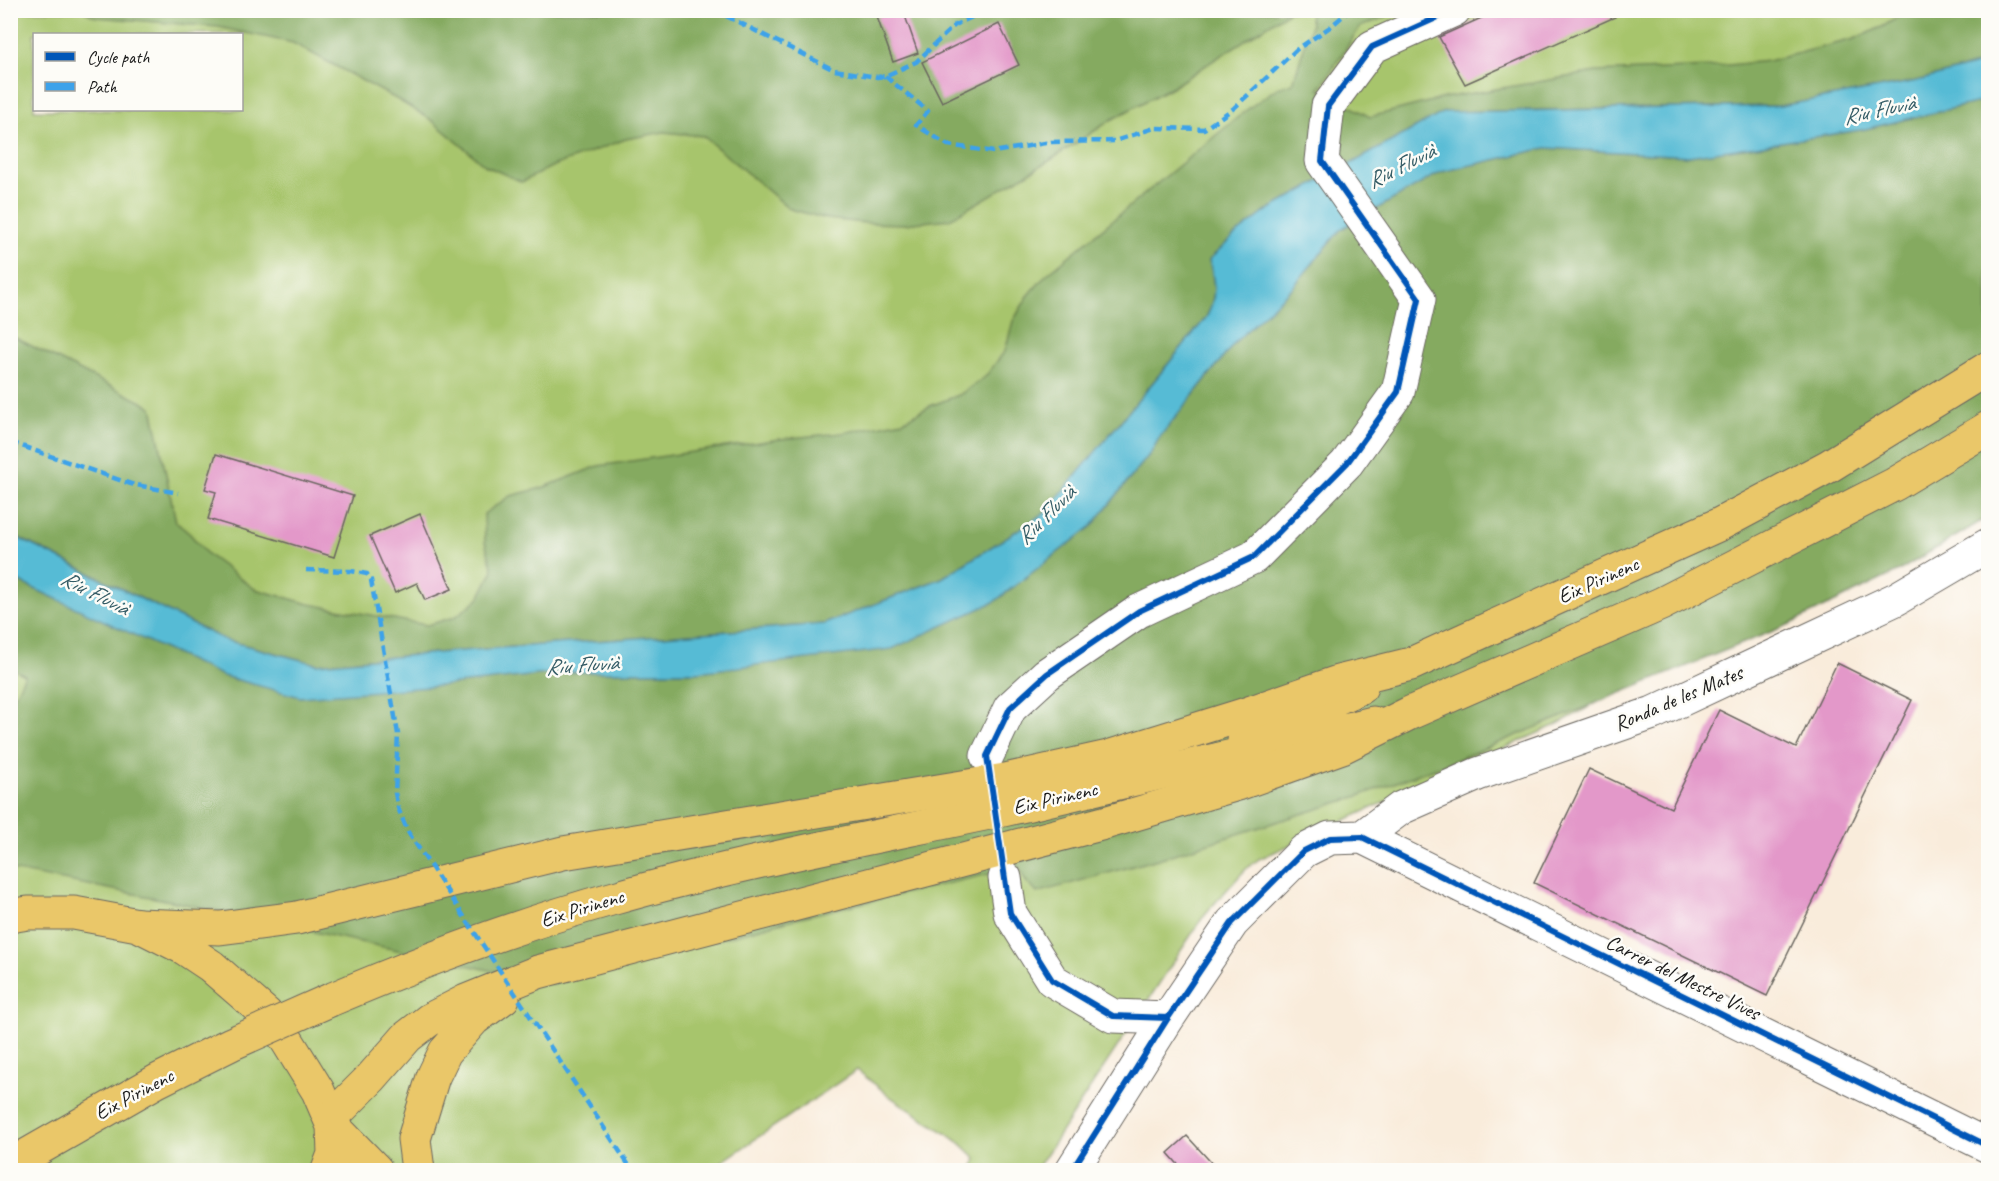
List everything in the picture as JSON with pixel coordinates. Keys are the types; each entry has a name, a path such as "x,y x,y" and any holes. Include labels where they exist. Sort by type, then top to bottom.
{"main road":[{"name":"Eix Pirinenc","path":"1194,765 1720,524 1829,466 1989,368"},
{"name":"Eix Pirinenc","path":"10,1165 157,1081 231,1044 330,1000 383,977 469,945 614,898 768,859 1079,794 1410,713 1661,604 1895,484 1989,428"},
{"path":"10,916 28,913 74,913 138,926 220,928 297,918 563,853 1005,780 1108,757 1243,715 1338,682 1412,664"},
{"path":"328,1170 334,1154 332,1122 407,1037 429,1020 466,1001 538,972 1108,822 1238,784 1342,747 1410,713"},
{"path":"138,926 184,948 211,966 266,1014 302,1064 332,1122 376,1170"},
{"path":"418,1170 414,1139 433,1077 445,1052 474,1019 538,972"}],"street":[{"path":"987,756 1010,708 1047,674 1138,611 1254,557 1347,463 1398,392 1419,299 1322,161 1328,106 1372,47 1454,10"},
{"name":"Ronda de les Mates","path":"1362,837 1401,808 1478,774 1653,713 1896,599 1989,545"},
{"path":"1072,1170 1168,1018 1232,923 1304,851 1330,838 1362,837"},
{"name":"Carrer del Mestre Vives","path":"1362,837 1989,1146"},
{"path":"1005,878 1010,913 1052,980 1113,1016 1168,1018"}],"green space":[{"path":"10,11 1988,11 1988,468 1877,550 1556,725 1259,859 1245,870 1205,914 1036,1170 973,1170 976,1158 959,1142 892,1098 857,1070 710,1170 11,1170"},
{"path":"83,11 1290,11 1177,84 1111,120 1049,161 950,219 905,224 827,219 790,209 703,136 664,132 626,139 553,166 522,182 486,166 430,119 293,43 218,27 96,17"},
{"path":"1309,11 1401,11 1360,27 1319,89 1370,117 1444,98 1596,72 1709,67 1768,61 1854,39 1882,27 1908,11 1988,11 1988,62 1917,81 1780,106 1444,112 1268,210 1235,235 1209,260 1214,289 1206,318 1045,513 942,578 824,624 317,664 225,640 11,534 10,335 152,407 176,522 208,555 255,589 309,604 427,625 455,617 479,598 493,570 485,542 484,514 510,496 542,488 598,466 780,439 842,433 903,421 930,406 959,395 985,377 1005,351 1013,321 1028,296 1046,275 1249,108 1277,88 1293,83 1311,25"},
{"path":"1988,100 1988,517 1897,572 1788,625 1451,762 1356,797 1158,859 1037,893 1025,880 1019,867 801,917 553,984 176,902 11,870 10,705 25,675 11,668 11,578 236,680 565,672 697,672 994,602 1092,526 1237,340 1293,287 1341,229 1441,172 1546,148 1689,156 1861,130"}],"water":[{"name":"Riu Fluvià","path":"1988,62 1988,100 1861,130 1689,156 1546,148 1441,172 1341,229 1293,287 1237,340 1092,526 994,602 892,649 697,672 565,672 430,687 300,697 223,676 11,578 10,534 225,640 317,664 824,624 942,578 1045,513 1206,318 1214,289 1209,260 1235,235 1268,210 1444,112 1780,106 1917,81"}],"building":[{"path":"896,10 903,10 918,53 893,62 877,17"},
{"path":"1499,10 1611,10 1615,17 1465,84 1439,37"},
{"path":"999,24 1019,65 942,102 922,62"},
{"path":"216,454 353,496 334,557 208,519 216,492 205,489"},
{"path":"420,514 452,589 425,600 417,583 395,593 370,536"},
{"path":"1837,663 1912,700 1767,996 1534,883 1589,769 1671,808 1719,710 1796,748"},
{"path":"1187,1136 1218,1170 1183,1170 1168,1153"}],"marked path":[{"path":"714,10 834,70 877,77 885,76 916,62 955,25 987,10"},
{"path":"885,76 928,111 916,125 948,145 994,152 1051,142 1115,141 1154,128 1204,129 1234,108 1296,50 1350,10"},
{"path":"10,442 131,484 178,493"},
{"path":"306,570 351,571 367,574 371,580 398,734 395,793 398,808 408,832 632,1170"}],"cycle path":[{"path":"1168,1018 1113,1016 1052,980 1010,913 987,756 1010,708 1047,674 1139,611 1254,557 1347,463 1398,392 1419,299 1322,161 1328,106 1372,47 1454,10"},
{"path":"1072,1170 1168,1018 1232,923 1304,851 1330,838 1362,837 1988,1146"}]}
